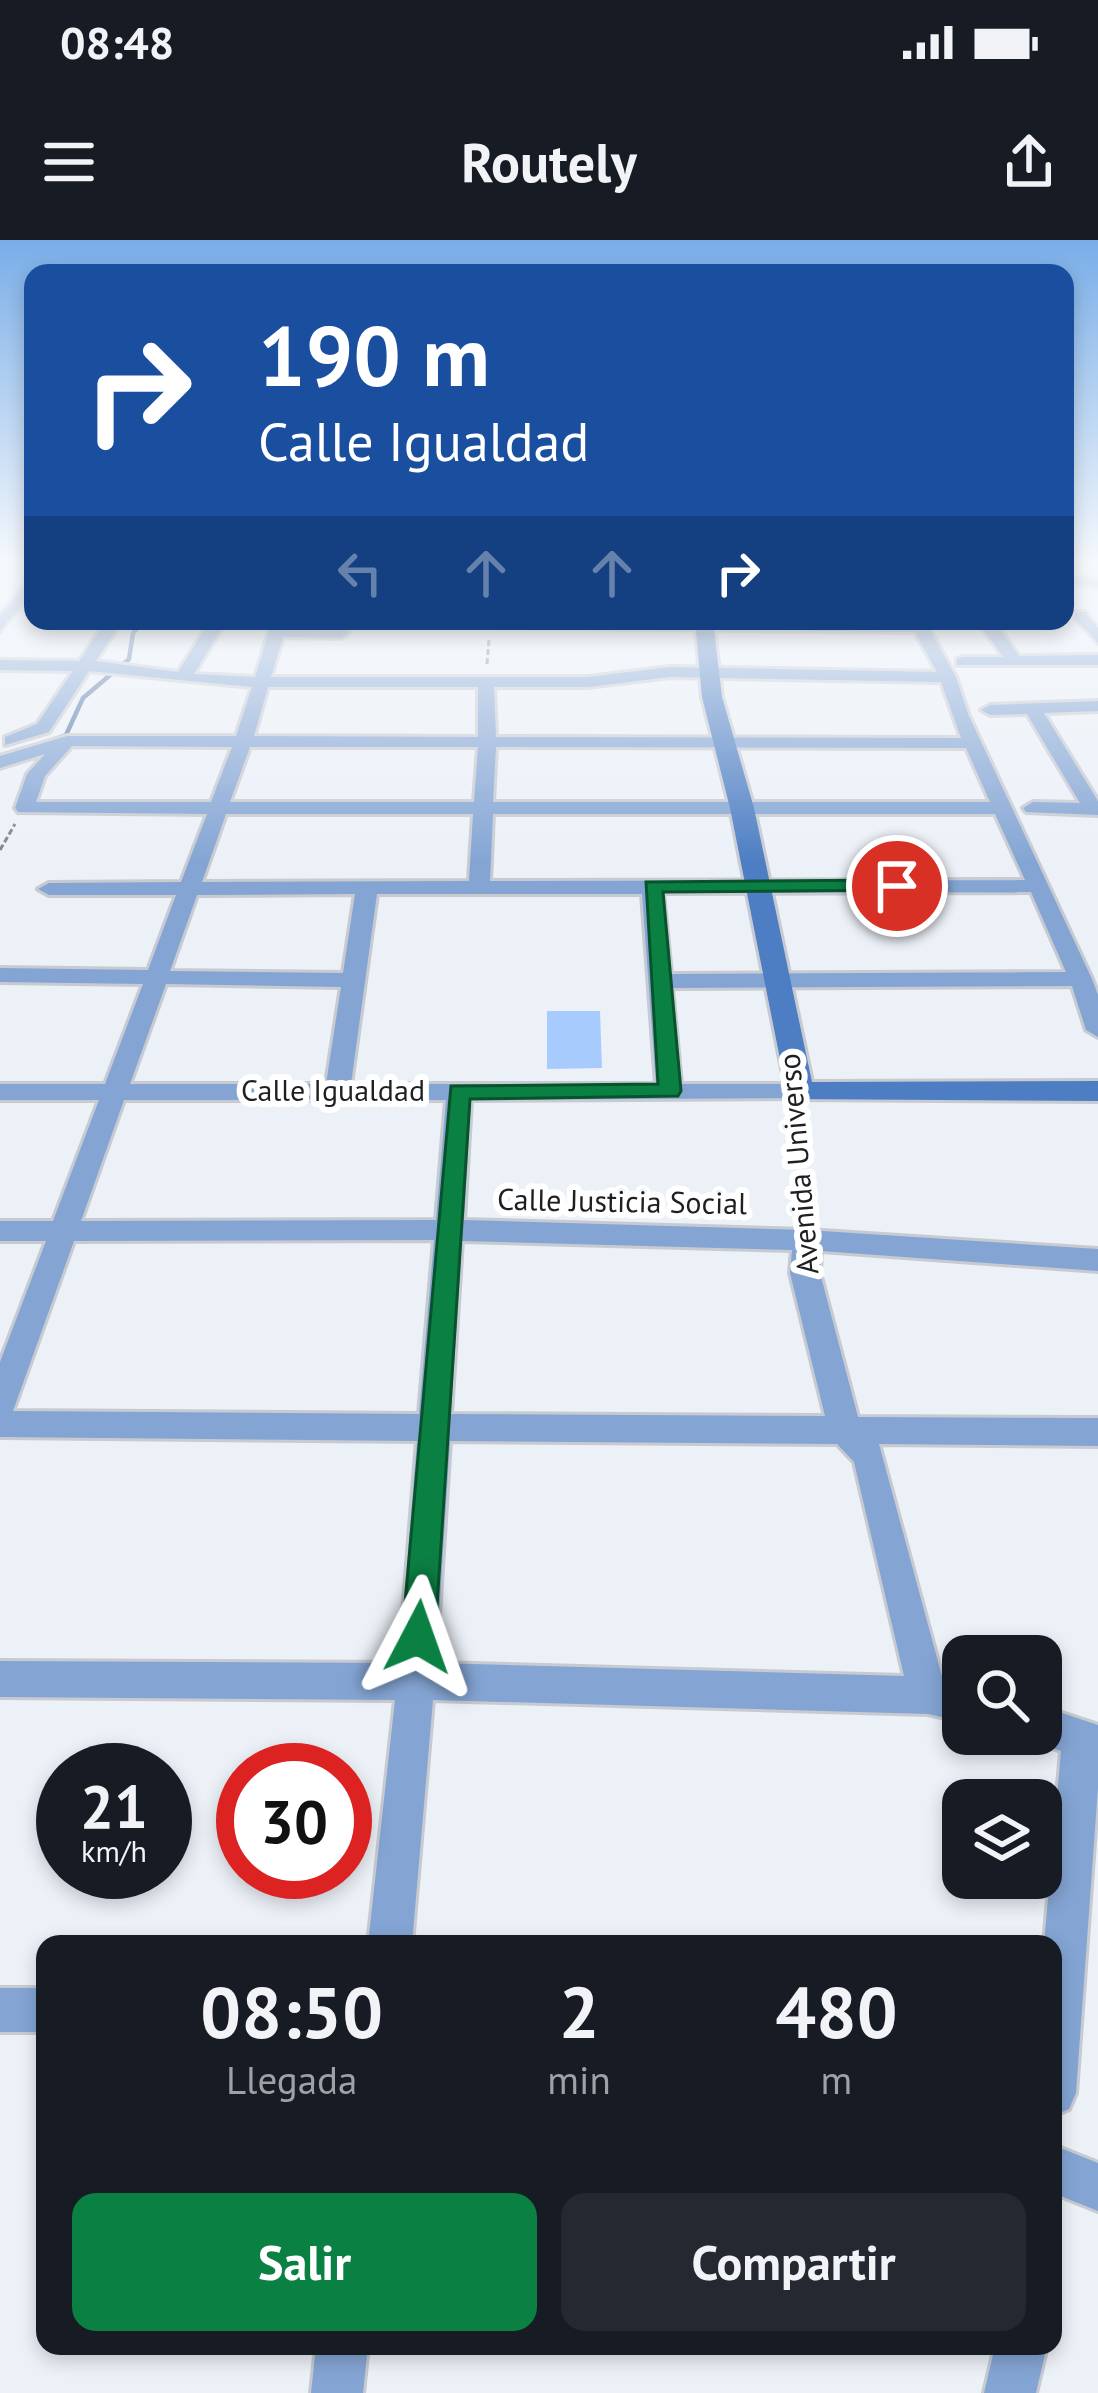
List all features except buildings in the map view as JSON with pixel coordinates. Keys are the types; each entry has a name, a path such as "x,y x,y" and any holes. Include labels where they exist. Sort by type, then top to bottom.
{"street":[{"path":"0,745 43,728 90,661"},
{"path":"183,678 193,661"},
{"path":"0,1404 244,739 267,661"},
{"name":"Avenida Universo","path":"707,661 799,1092"},
{"path":"949,661 956,670 971,743 1081,979 1098,1030"},
{"path":"0,665 123,667 183,678 261,682 588,682 647,672 956,670 1011,661"},
{"path":"479,887 488,740 485,682"},
{"path":"989,710 1098,706"},
{"path":"1033,709 1095,809"},
{"path":"31,734 62,742 971,743"},
{"path":"0,762 62,742"},
{"path":"62,742 36,774 26,808 1001,808"},
{"path":"1033,808 1095,809"},
{"path":"652,886 670,1091"},
{"path":"49,889 1036,886"},
{"path":"337,1091 368,887"},
{"path":"0,975 354,980"},
{"path":"660,981 1081,979"},
{"name":"Calle Igualdad","path":"0,1092 1098,1090"},
{"path":"391,1935 416,1680 459,1091"},
{"name":"Calle Justicia Social","path":"0,1231 450,1231 807,1240 1098,1260"},
{"name":"Avenida Universo","path":"807,1240 805,1273 845,1430 869,1456 942,1686"},
{"path":"0,1424 1098,1432"},
{"path":"0,1679 416,1680 942,1699"},
{"path":"1062,1981 1090,1742"},
{"path":"0,2010 36,2010"},
{"path":"1062,2173 1098,2187"},
{"path":"337,2393 341,2355"},
{"path":"1010,2393 1019,2355"}],"path":[{"path":"485,682 487,661"},
{"path":"0,850 26,808"},
{"name":"Avenida Universo","path":"799,1092 807,1240"}],"shaded area":[{"path":"547,1011 600,1011 602,1068 547,1069"}],"waterway":[{"path":"41,744 66,735 83,698 126,661"}],"route":[{"path":"418,1637 459,1091 670,1091 652,886 897,886"}]}
